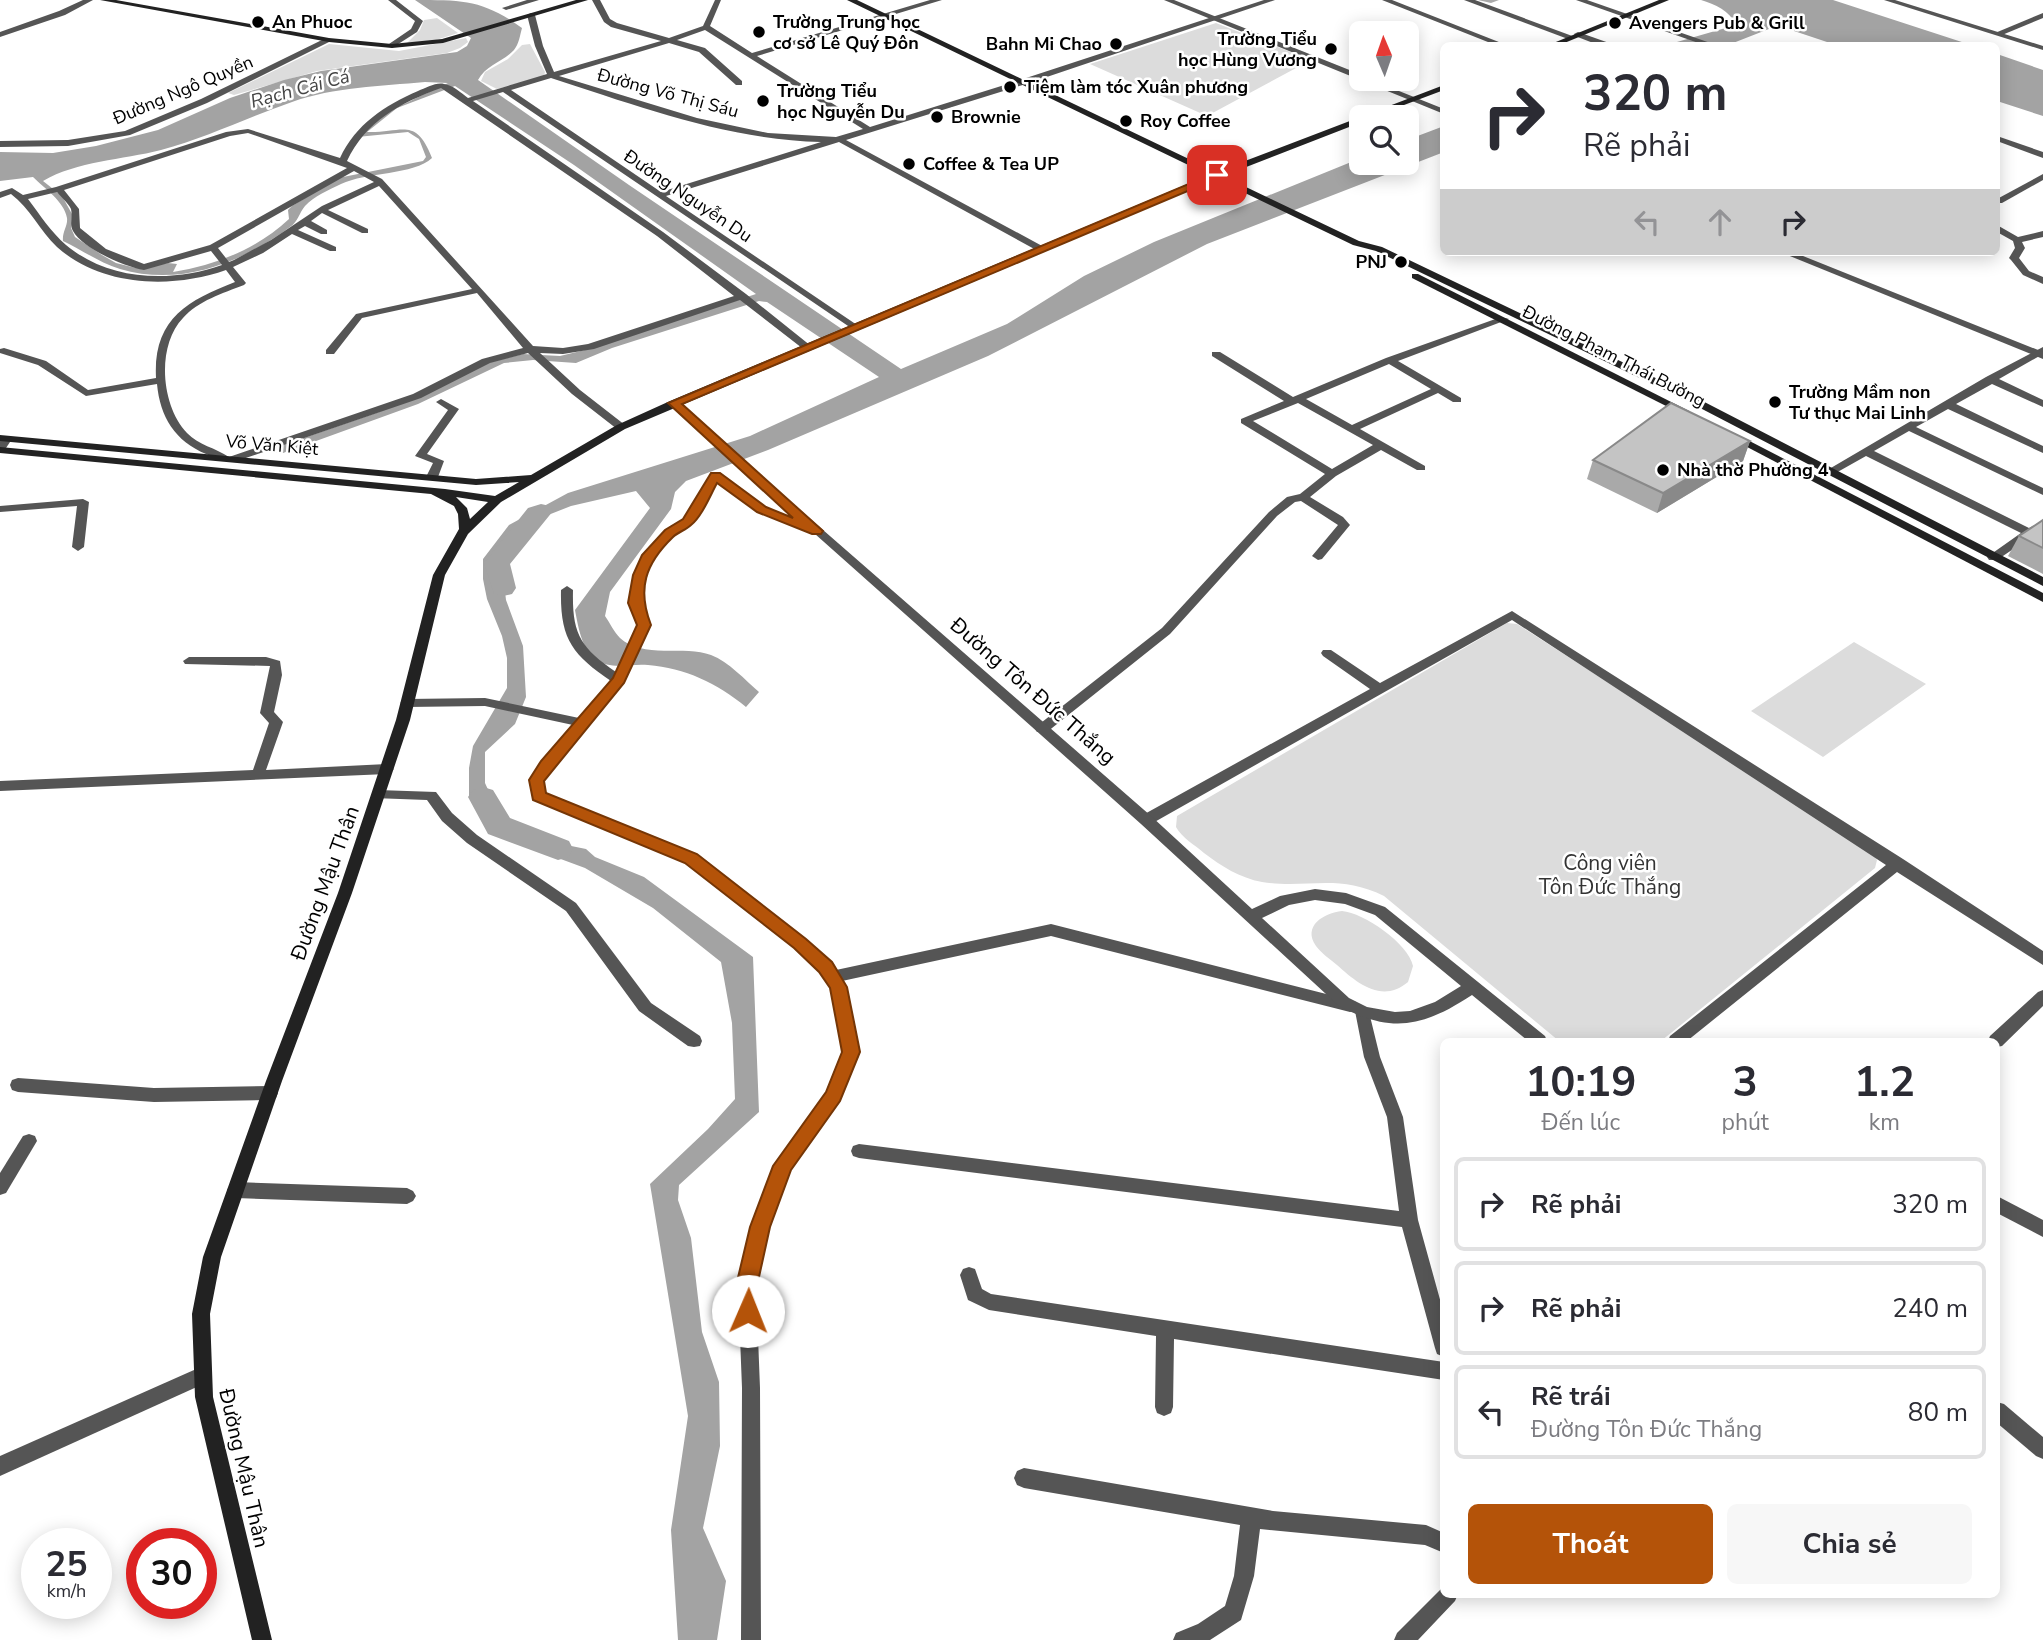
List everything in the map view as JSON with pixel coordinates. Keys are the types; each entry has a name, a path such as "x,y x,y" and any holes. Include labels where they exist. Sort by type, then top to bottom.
{"main road":[{"path":"104,0 329,40 392,46 431,44 456,38 510,11 531,15 584,0"},
{"name":"Đường Phạm Thái Bường","path":"851,0 1356,243 1379,249 1516,313 1683,395 2043,582"},
{"path":"1558,42 1665,0"},
{"name":"Đường Mậu Thân","path":"1397,105 1440,89"},
{"name":"Đường Mậu Thân","path":"262,1640 204,1397 201,1314 212,1257 345,893 387,769 407,703 439,575 465,529 497,500 621,427 810,344 1217,175 1349,123"},
{"name":"Đường Phạm Thái Bường","path":"1356,243 1369,254 1696,417"},
{"path":"1504,319 1516,313"},
{"name":"Đường Phạm Thái Bường","path":"1719,429 2043,598"},
{"name":"Võ Văn Kiệt","path":"4,439 482,482 524,480 541,475"},
{"name":"Võ Văn Kiệt","path":"0,449 433,491 461,505 466,514 465,529"},
{"path":"437,478 433,491 497,500"},
{"path":"482,482 497,500"},
{"path":"1882,513 1894,505"}],"street":[{"path":"0,35 62,13 89,0"},
{"path":"392,0 419,21 414,30 392,46"},
{"path":"510,11 535,0"},
{"path":"596,0 607,20 614,25 702,50 739,83"},
{"path":"472,100 671,40 706,26 719,0 710,0"},
{"path":"752,55 938,0"},
{"path":"1168,0 1349,73"},
{"path":"659,195 841,140 1271,0"},
{"path":"1386,0 1496,42"},
{"path":"1468,0 1597,42"},
{"path":"1580,0 1705,42"},
{"path":"1888,0 2043,48"},
{"path":"531,15 539,46 552,76"},
{"path":"1999,33 2043,15"},
{"path":"706,26 870,130"},
{"name":"Đường Ngô Quyền","path":"0,144 68,143 127,133 204,101 329,40"},
{"name":"Đường Võ Thị Sáu","path":"552,76 677,115 725,126 818,141 841,140"},
{"path":"342,162 354,136 389,107 445,87 472,100 660,234 766,315 810,344"},
{"name":"Đường Nguyễn Du","path":"503,90 851,328"},
{"path":"1394,91 1440,110"},
{"path":"22,198 52,191 229,134 248,131 342,162 380,183 480,290 531,351 549,369 621,427"},
{"path":"2000,139 2043,155"},
{"path":"841,140 1041,249"},
{"path":"52,191 75,209 75,228 80,235 124,262 144,267 214,249 357,168"},
{"path":"2000,200 2043,177"},
{"path":"0,195 12,191 22,198 66,250 107,272 156,279 184,278 228,265 259,252 322,210 380,183"},
{"path":"322,210 365,231"},
{"path":"304,222 324,232"},
{"path":"2000,230 2017,240 2020,248 2014,258 2026,273 2043,281"},
{"path":"292,231 333,249"},
{"path":"2017,240 2043,234"},
{"path":"214,249 241,282 214,294 179,316 164,336 162,380 167,413 183,436 228,459 417,396 486,360 531,351 563,351 590,347 743,296"},
{"path":"1795,256 2040,353"},
{"path":"330,352 359,316 480,290"},
{"path":"1332,474 1245,421 1390,360 1504,319"},
{"path":"4,351 41,363 86,393 162,380"},
{"path":"1830,472 2040,353"},
{"path":"1216,354 1296,401 1421,468"},
{"path":"1390,360 1457,400"},
{"path":"1990,379 2043,404"},
{"path":"1352,429 1438,389"},
{"path":"437,478 439,461 420,456 454,409 441,402"},
{"name":"Đường Tôn Đức Thắng","path":"674,403 782,502 1146,820 1356,1009"},
{"path":"1947,404 2043,450"},
{"path":"1908,427 2043,492"},
{"path":"0,449 4,439"},
{"path":"1042,729 1166,631 1273,514 1291,499 1303,497 1332,474 1381,445"},
{"path":"1867,452 2029,533"},
{"path":"751,1640 751,1402 747,1286 760,1227 782,1166 833,1096 851,1052 838,987 825,967 800,943 691,858 539,796 537,780 619,680 644,625 635,603 640,575 649,555 670,532 688,522 715,476 762,510 816,531"},
{"path":"1303,497 1339,519 1344,525 1318,556"},
{"path":"0,509 83,502 78,547"},
{"path":"1993,557 2043,524"},
{"path":"567,590 565,617 569,636 585,656 619,680"},
{"path":"1146,820 1512,615 2043,959"},
{"path":"1327,653 1381,690"},
{"path":"189,661 266,661 276,664 276,676 267,713 276,722 258,774"},
{"path":"407,703 485,702 582,723"},
{"path":"0,786 387,769"},
{"path":"378,795 431,795 447,817 472,839 571,907 645,1007 694,1041"},
{"path":"1680,1038 1898,863"},
{"path":"1252,916 1270,906 1309,893 1354,899 1380,911 1535,1038"},
{"path":"832,977 1051,930 1379,1017 1409,1018 1437,1009 1472,987"},
{"path":"1999,1038 2043,996"},
{"path":"1356,1009 1395,1117 1409,1220 1440,1333"},
{"path":"18,1085 153,1095 270,1093"},
{"path":"0,1188 29,1141"},
{"path":"859,1151 1409,1220"},
{"path":"236,1191 407,1196"},
{"path":"2000,1207 2043,1229"},
{"path":"969,1275 974,1294 989,1302 1440,1370"},
{"path":"1164,1407 1165,1328"},
{"path":"0,1466 203,1374"},
{"path":"2000,1413 2043,1449"},
{"path":"1024,1478 1251,1518 1426,1535 1440,1541"},
{"path":"1183,1640 1204,1632 1234,1613 1244,1577 1251,1518"},
{"path":"1405,1640 1444,1598"}],"green space":[{"path":"437,18 458,33 436,40 407,43 420,30 424,20"},
{"path":"1216,23 1311,60 1207,116 1090,64"},
{"path":"466,38 468,42 447,53 317,71 234,95 228,93 329,44 399,51"},
{"path":"530,44 545,72 544,76 497,89 481,81 485,72 508,59 522,45"},
{"name":"Công viên Tôn Đức Thắng","path":"1507,623 1517,624 1871,851 1877,860 1875,868 1665,1038 1555,1038 1384,896 1367,889 1337,883 1279,884 1246,878 1210,858 1185,838 1176,827 1177,816"},
{"path":"1854,642 1926,684 1823,757 1751,711"},
{"path":"1342,911 1373,923 1403,948 1413,966 1408,982 1389,991 1370,988 1353,978 1318,949 1312,939 1313,927 1328,914"}],"water":[{"name":"Rạch Cái Cá","path":"415,0 460,1 484,7 522,28 514,50 485,71 478,80 901,369 1007,324 1084,276 1154,242 1349,163 1349,175 1385,175 1207,244 988,356 768,450 686,481 675,492 671,509 610,592 605,616 618,636 629,644 652,650 701,652 724,662 759,692 746,707 724,691 688,673 648,665 608,665 595,659 586,649 575,610 650,508 636,491 571,506 543,517 507,548 502,566 506,600 523,646 526,697 515,724 485,752 485,783 506,829 522,836 586,849 595,857 644,877 753,957 759,1112 679,1185 678,1200 691,1238 702,1332 719,1382 720,1446 703,1528 726,1581 717,1640 678,1640 671,1530 688,1416 650,1184 708,1129 735,1099 732,1023 721,962 653,908 585,868 496,835 469,797 469,768 473,746 507,688 507,658 502,636 487,599 483,559 509,525 568,493 750,436 879,377 767,302 759,301 612,348 576,363 533,360 504,363 418,404 283,453 263,452 379,412 487,363 523,354 560,356 589,349 756,294 574,165 455,86 397,108 367,132 407,130 414,132 420,136 432,158 424,164 341,184 309,202 293,225 271,240 231,261 188,273 143,274 98,260 63,241 67,221 65,212 58,200 33,177 0,181 0,152 53,153 96,146 158,130 230,98 284,80 321,71 457,52 467,46 471,38","holes":["448,83 383,114 357,137 408,132 419,139 426,157 423,161 338,178 292,206 288,210 289,219 250,247 220,260 173,272 177,264 136,268 116,263 75,237 71,228 72,214 62,196 43,181 70,169 178,145 308,97 375,86"]},
{"path":"1701,0 1833,0 1962,42 1827,42 1782,27 1774,27 1736,42 1677,42 1736,25 1722,9"},
{"path":"2000,55 2043,70 2043,116 2000,102"},
{"path":"1440,128 1440,154 1419,162 1419,135"}],"building":[{"name":"Nhà thờ Phường 4","path":"1671,403 1750,441 1663,493 1593,460"},
{"path":"2043,520 2043,548 2019,536"}],"waterway":[{"path":"503,588 497,563 541,511"},
{"path":"483,797 499,826 558,849"}],"place":[{"name":"An Phuoc","path":"258,22"},
{"name":"Avengers Pub & Grill","path":"1615,23"},
{"name":"Trường Trung học cơ sở Lê Quý Đôn","path":"759,32"},
{"name":"Bahn Mi Chao","path":"1116,44"},
{"name":"Trường Tiểu học Hùng Vương","path":"1331,49"},
{"name":"Tiệm làm tóc Xuân phương","path":"1010,87"},
{"name":"Trường Tiểu học Nguyễn Du","path":"763,101"},
{"name":"Brownie","path":"937,117"},
{"name":"Roy Coffee","path":"1126,121"},
{"name":"Coffee & Tea UP","path":"909,164"},
{"name":"PNJ","path":"1401,262"},
{"name":"Trường Mầm non Tư thục Mai Linh","path":"1775,402"},
{"name":"Nhà thờ Phường 4","path":"1663,470"}],"route":[{"path":"748,1311 747,1286 760,1227 782,1166 833,1096 851,1052 838,987 825,967 800,943 691,858 539,796 537,780 546,765 619,680 644,625 635,603 640,575 649,555 670,532 688,522 715,476 762,510 816,531 674,403 1217,175"}]}
